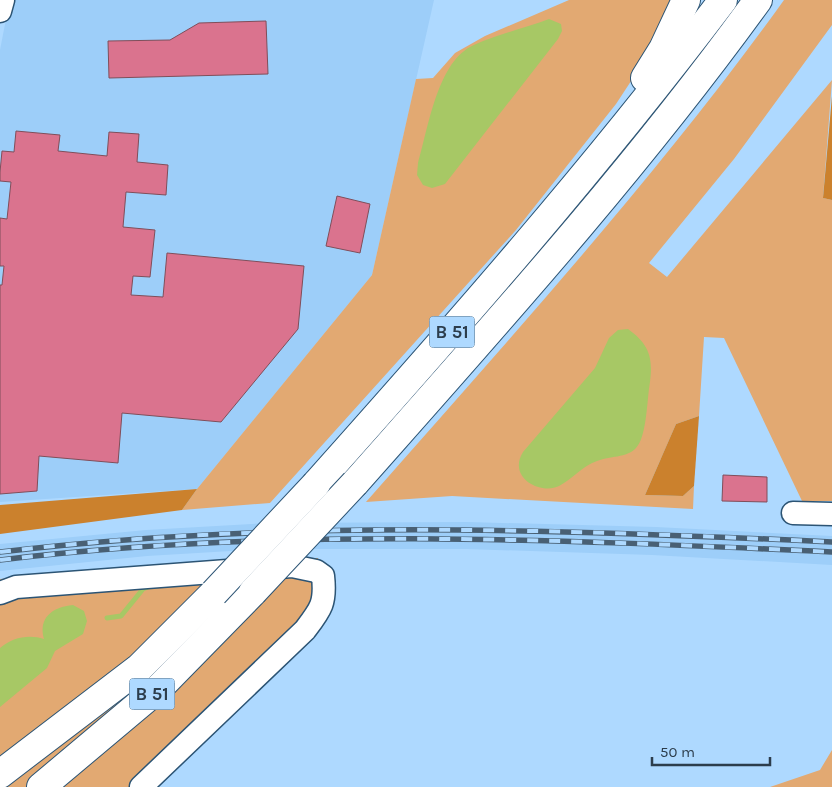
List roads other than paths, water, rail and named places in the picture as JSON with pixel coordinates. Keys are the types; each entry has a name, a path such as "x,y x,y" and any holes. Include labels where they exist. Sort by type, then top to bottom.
{"highway":[{"path":"584,177 663,49 686,0"},
{"name":"B 51","path":"0,774 139,668 214,594 316,484 495,283 584,177 723,0"},
{"name":"B 51","path":"41,787 160,688 254,592 355,483 519,298 592,212 670,117 758,0"}],"street":[{"path":"0,11 2,0"},
{"path":"794,513 832,514"},
{"path":"0,592 16,587 95,584 292,566 316,571 323,576 325,596 306,630 141,787"}],"waterway":[{"path":"107,618 121,616 143,589 148,587"}],"railway":[{"path":"0,552 207,535 312,531 416,530 624,533 832,542"},
{"path":"0,560 208,543 312,540 520,540 832,552"}]}
